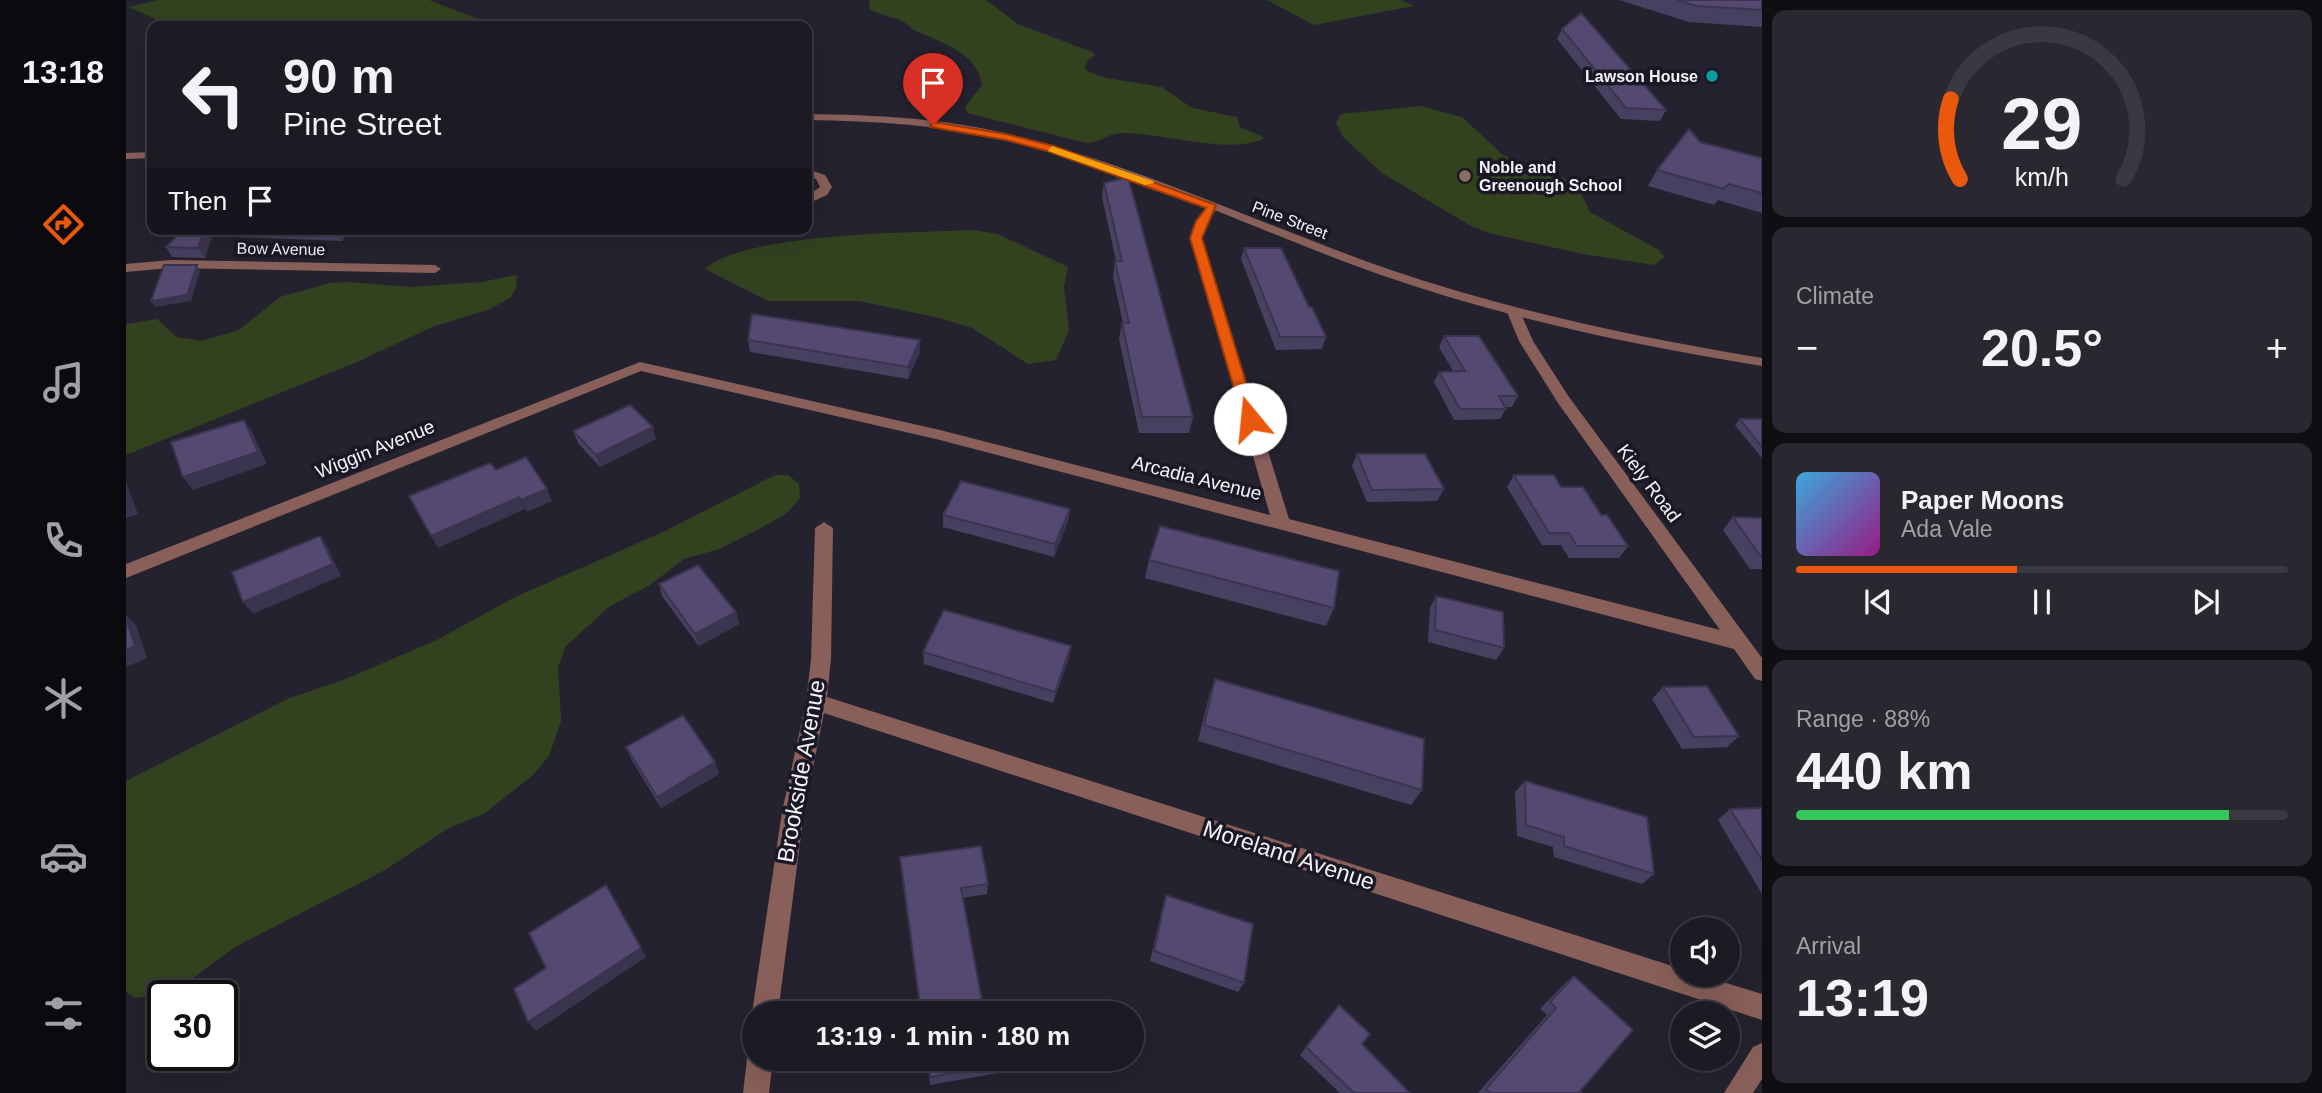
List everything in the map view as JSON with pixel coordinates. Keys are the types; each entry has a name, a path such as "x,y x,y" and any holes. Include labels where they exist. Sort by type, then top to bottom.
{"street":[{"name":"Pine Street","path":"812,117 890,120 1006,137 1086,160 1393,275 1514,312 1615,337 1762,362"},
{"path":"126,156 147,155"},
{"path":"812,174 821,177 826,187 823,193 812,198"},
{"path":"1212,207 1202,221 1196,238 1282,522"},
{"name":"Bow Avenue","path":"126,268 170,264 435,269"},
{"name":"Kiely Road","path":"1514,312 1527,341 1563,400 1762,673"},
{"name":"Arcadia Avenue","path":"640,366 940,435 1741,643"},
{"name":"Wiggin Avenue","path":"126,571 640,366"},
{"name":"Brookside Avenue","path":"767,1001 788,839 816,702 821,659 824,528"},
{"name":"Moreland Avenue","path":"816,702 1762,1007"},
{"path":"1737,1093 1762,1056"},
{"path":"756,1093 759,1071"}],"green space":[{"path":"157,0 429,0 484,21 159,21 129,7"},
{"path":"869,0 986,0 1018,24 1092,52 1095,55 1087,61 1087,71 1106,78 1162,87 1192,108 1237,117 1240,127 1265,138 1235,145 1119,133 1086,143 967,113 965,107 982,85 973,64 945,43 870,9"},
{"path":"1267,0 1401,0 1414,6 1314,25"},
{"path":"1421,106 1462,117 1503,155 1564,178 1579,189 1590,212 1659,250 1665,257 1654,265 1583,254 1493,234 1471,226 1382,173 1343,137 1336,123 1341,114"},
{"path":"973,230 998,234 1068,267 1064,287 1069,330 1056,360 1028,364 972,328 859,301 768,301 705,269 726,257 792,241"},
{"path":"517,275 516,288 510,298 490,309 432,327 357,362 126,455 126,324 157,319 177,337 201,341 239,330 280,297 330,283 411,287 481,282"},
{"path":"775,475 788,475 799,484 800,498 787,513 719,549 684,559 650,585 610,606 566,646 558,667 561,721 549,756 532,776 485,813 447,829 385,870 235,947 191,980 147,980 147,996 134,998 126,992 126,781 287,699 343,680 437,640 513,598 663,532"}],"building":[{"path":"1677,0 1762,0 1762,10 1697,6"},
{"path":"1581,13 1666,110 1626,108 1562,29"},
{"path":"1689,129 1700,142 1762,158 1762,193 1728,184 1724,189 1657,170"},
{"path":"1128,177 1193,417 1142,417 1122,323 1129,323 1115,261 1122,261 1104,183"},
{"path":"178,235 203,235 198,248 166,247"},
{"path":"1244,248 1281,248 1326,337 1280,337"},
{"path":"164,265 197,265 187,295 151,301"},
{"path":"752,314 920,340 908,367 748,340"},
{"path":"1444,336 1479,336 1518,396 1499,396 1506,409 1460,409 1439,372 1465,371"},
{"path":"630,405 653,427 596,455 573,431"},
{"path":"1740,419 1762,419 1762,447"},
{"path":"244,420 258,452 183,477 171,442"},
{"path":"1357,454 1425,454 1444,489 1372,490"},
{"path":"526,457 547,489 521,500 519,497 431,536 409,496 490,463 496,470"},
{"path":"1514,475 1554,475 1561,487 1583,487 1601,515 1607,515 1628,546 1577,546 1569,533 1549,533"},
{"path":"961,481 1070,509 1055,544 943,515"},
{"path":"1733,517 1762,518 1762,557 1761,557"},
{"path":"1160,526 1339,571 1334,608 1149,560"},
{"path":"320,536 333,564 243,602 232,572"},
{"path":"698,565 736,612 695,634 659,584"},
{"path":"1436,596 1503,612 1504,648 1435,630"},
{"path":"944,610 1071,646 1055,692 923,652"},
{"path":"126,618 135,646 126,650"},
{"path":"1215,679 1424,739 1422,790 1204,725"},
{"path":"1707,686 1739,736 1694,737 1663,687"},
{"path":"683,715 715,762 657,797 626,747"},
{"path":"1525,781 1647,817 1654,874 1564,846 1564,837 1526,825"},
{"path":"1762,808 1762,860 1730,809"},
{"path":"981,846 988,884 961,888 982,1001 919,1001 900,857"},
{"path":"606,885 641,948 528,1022 514,989 546,968 529,933"},
{"path":"1166,895 1253,924 1244,983 1154,951"},
{"path":"1574,976 1633,1030 1580,1091 1582,1093 1490,1093 1486,1089 1556,1008 1550,1002"},
{"path":"1339,1005 1370,1034 1362,1044 1410,1093 1354,1093 1306,1047"},
{"path":"929,1071 965,1071 930,1077"}],"slow traffic":[{"path":"1052,149 1149,183"}],"place":[{"name":"Lawson House","path":"1712,76"},
{"name":"Noble and Greenough School","path":"1465,176"}],"route":[{"path":"933,125 979,131 1051,148 1212,207 1197,230 1196,238 1250,419"}]}
